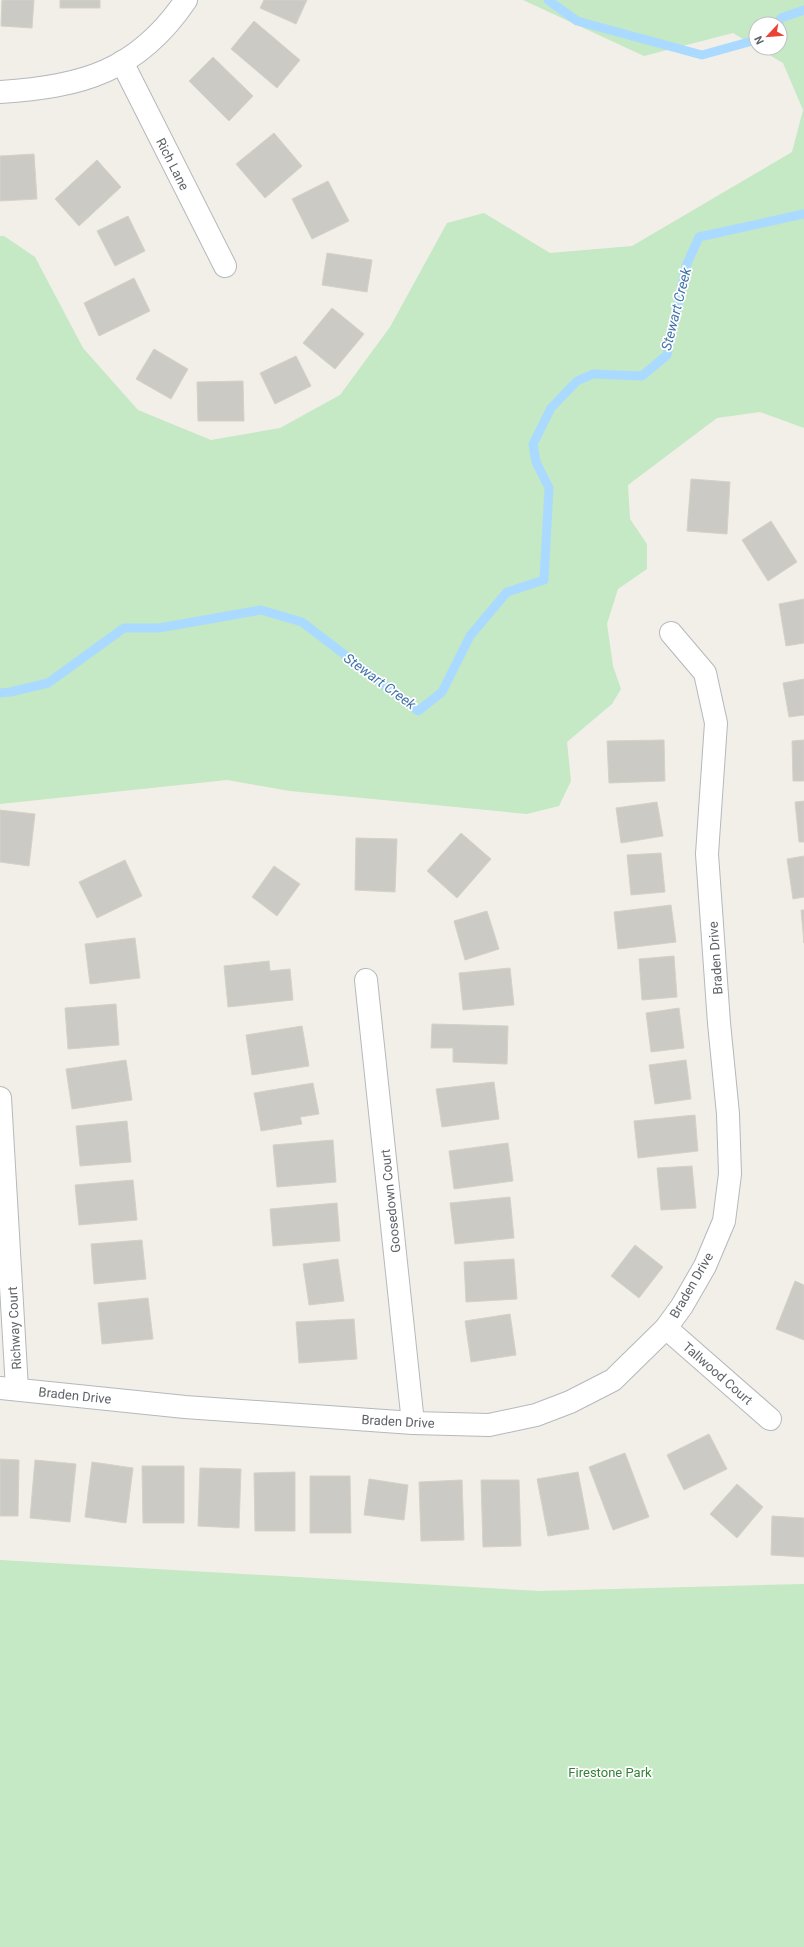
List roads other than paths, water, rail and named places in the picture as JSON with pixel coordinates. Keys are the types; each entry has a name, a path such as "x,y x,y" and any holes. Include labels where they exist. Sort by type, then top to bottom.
{"street":[{"path":"0,92 31,90 65,85 101,74 122,62 158,34 186,0"},
{"name":"Rich Lane","path":"122,62 225,266"},
{"name":"Braden Drive","path":"9,1389 185,1407 413,1423 489,1425 536,1415 570,1402 613,1380 666,1328 682,1306 705,1266 716,1240 724,1220 730,1174 728,1114 719,1022 707,854 716,723 705,673 671,634"},
{"name":"Goosedown Court","path":"366,980 413,1423"},
{"name":"Richway Court","path":"0,1098 9,1389"},
{"name":"Tallwood Court","path":"666,1328 770,1419"}],"waterway":[{"path":"548,0 577,21 702,55 748,42"},
{"path":"787,16 804,10"},
{"name":"Stewart Creek","path":"0,693 48,683 124,628 159,628 261,610 302,622 418,711 442,692 470,636 507,592 544,580 549,488 536,462 533,444 551,408 577,381 593,374 642,376 667,355 686,266 699,237 804,214"}],"park label":[{"name":"Firestone Park","path":"610,1772"}]}
